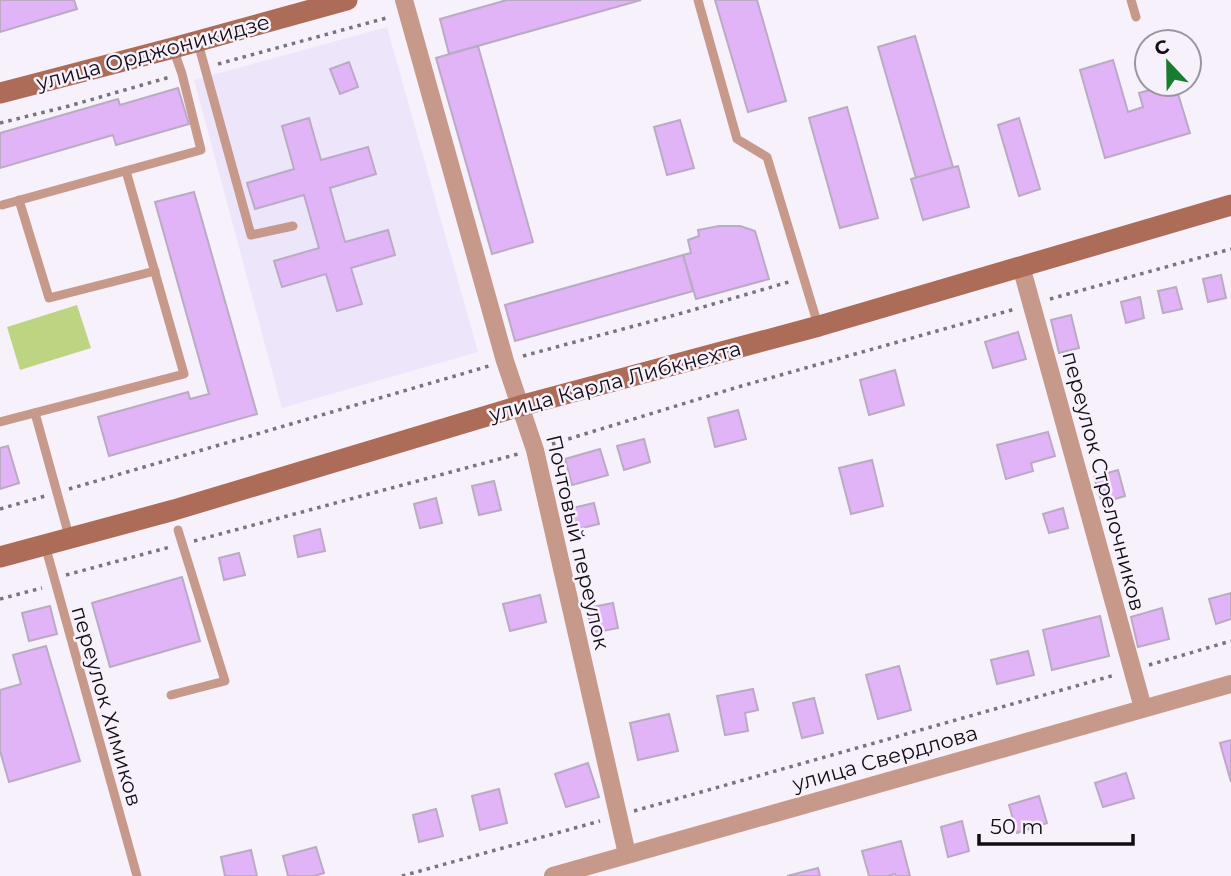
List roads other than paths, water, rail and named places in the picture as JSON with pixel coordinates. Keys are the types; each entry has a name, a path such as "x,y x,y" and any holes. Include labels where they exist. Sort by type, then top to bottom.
{"street":[{"name":"улица Орджоникидзе","path":"0,93 347,0"},
{"name":"Почтовый переулок","path":"404,0 505,361 535,450 627,855"},
{"name":"улица Карла Либкнехта","path":"0,557 174,510 520,406 819,326 1231,205"},
{"name":"переулок Стрелочников","path":"1021,267 1143,708"},
{"name":"улица Свердлова","path":"552,876 1231,684"}],"lane":[{"path":"698,0 737,139 767,157 819,326"},
{"path":"1131,0 1136,17"},
{"path":"197,41 251,235 293,226"},
{"path":"2,205 201,150 173,48"},
{"path":"0,422 184,374 126,171"},
{"path":"19,200 49,298 155,271"},
{"path":"35,413 70,538"},
{"path":"171,695 225,681 178,530"},
{"name":"переулок Химиков","path":"45,545 137,876"}]}
